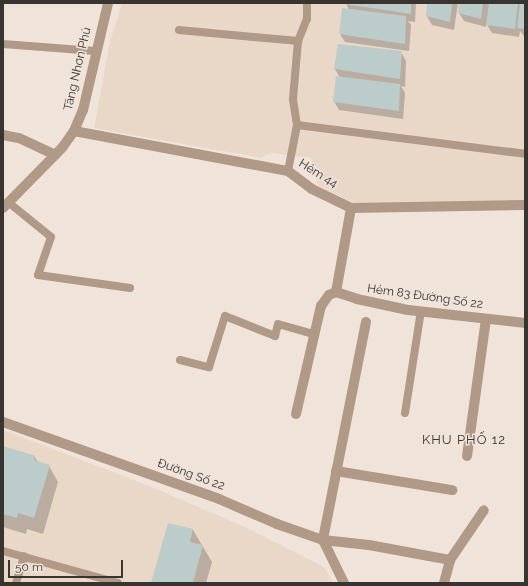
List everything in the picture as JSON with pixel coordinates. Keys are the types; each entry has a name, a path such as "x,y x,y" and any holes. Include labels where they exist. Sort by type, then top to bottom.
{"street":[{"name":"Tăng Nhơn Phú","path":"6,205 55,156 74,131 83,110 95,51 108,3"},
{"name":"Hẻm 44","path":"74,131 288,171 312,189 351,208 525,205"},
{"path":"3,135 19,138 55,156"},
{"path":"296,414 320,306 329,295 336,292 351,208"},
{"name":"Hẻm 83 Đường Số 22","path":"336,292 357,300 421,311 525,323"},
{"path":"467,456 486,319"},
{"path":"344,583 323,540 366,322"},
{"name":"Đường Số 22","path":"3,422 220,499 277,524 323,540 450,560"},
{"path":"336,471 452,490"},
{"path":"444,583 450,560 484,510"}],"lane":[{"path":"288,171 297,125 293,99 298,41 307,19 307,3"},
{"path":"179,30 298,41"},
{"path":"3,44 95,51"},
{"path":"297,125 525,154"},
{"path":"6,205 51,237 38,275 130,288"},
{"path":"405,413 421,311"},
{"path":"180,360 209,367 225,316 275,336 278,324 314,334"},
{"path":"3,551 118,583"},
{"path":"16,583 24,556"}],"shaded area":[{"path":"122,3 525,3 525,202 356,204 318,185 311,158 272,153 261,158 94,128 110,41"},
{"path":"3,430 147,485 243,526 324,567 333,583 3,583"}],"building":[{"path":"411,3 411,14 344,4"},
{"path":"427,3 452,3 450,22 426,16"},
{"path":"459,3 483,3 481,19 458,13"},
{"path":"489,3 518,3 515,29 486,25"},
{"path":"520,3 525,3 525,29 517,28"},
{"path":"342,8 406,16 405,44 339,34"},
{"path":"338,44 402,51 400,79 334,69"},
{"path":"336,76 400,84 399,111 333,102"},
{"path":"3,446 35,456 34,460 50,465 34,518 18,513 17,518 3,514"},
{"path":"168,523 193,529 190,542 203,545 193,583 151,583"}],"district":[{"name":"KHU PHỐ 12","path":"464,440"}]}
